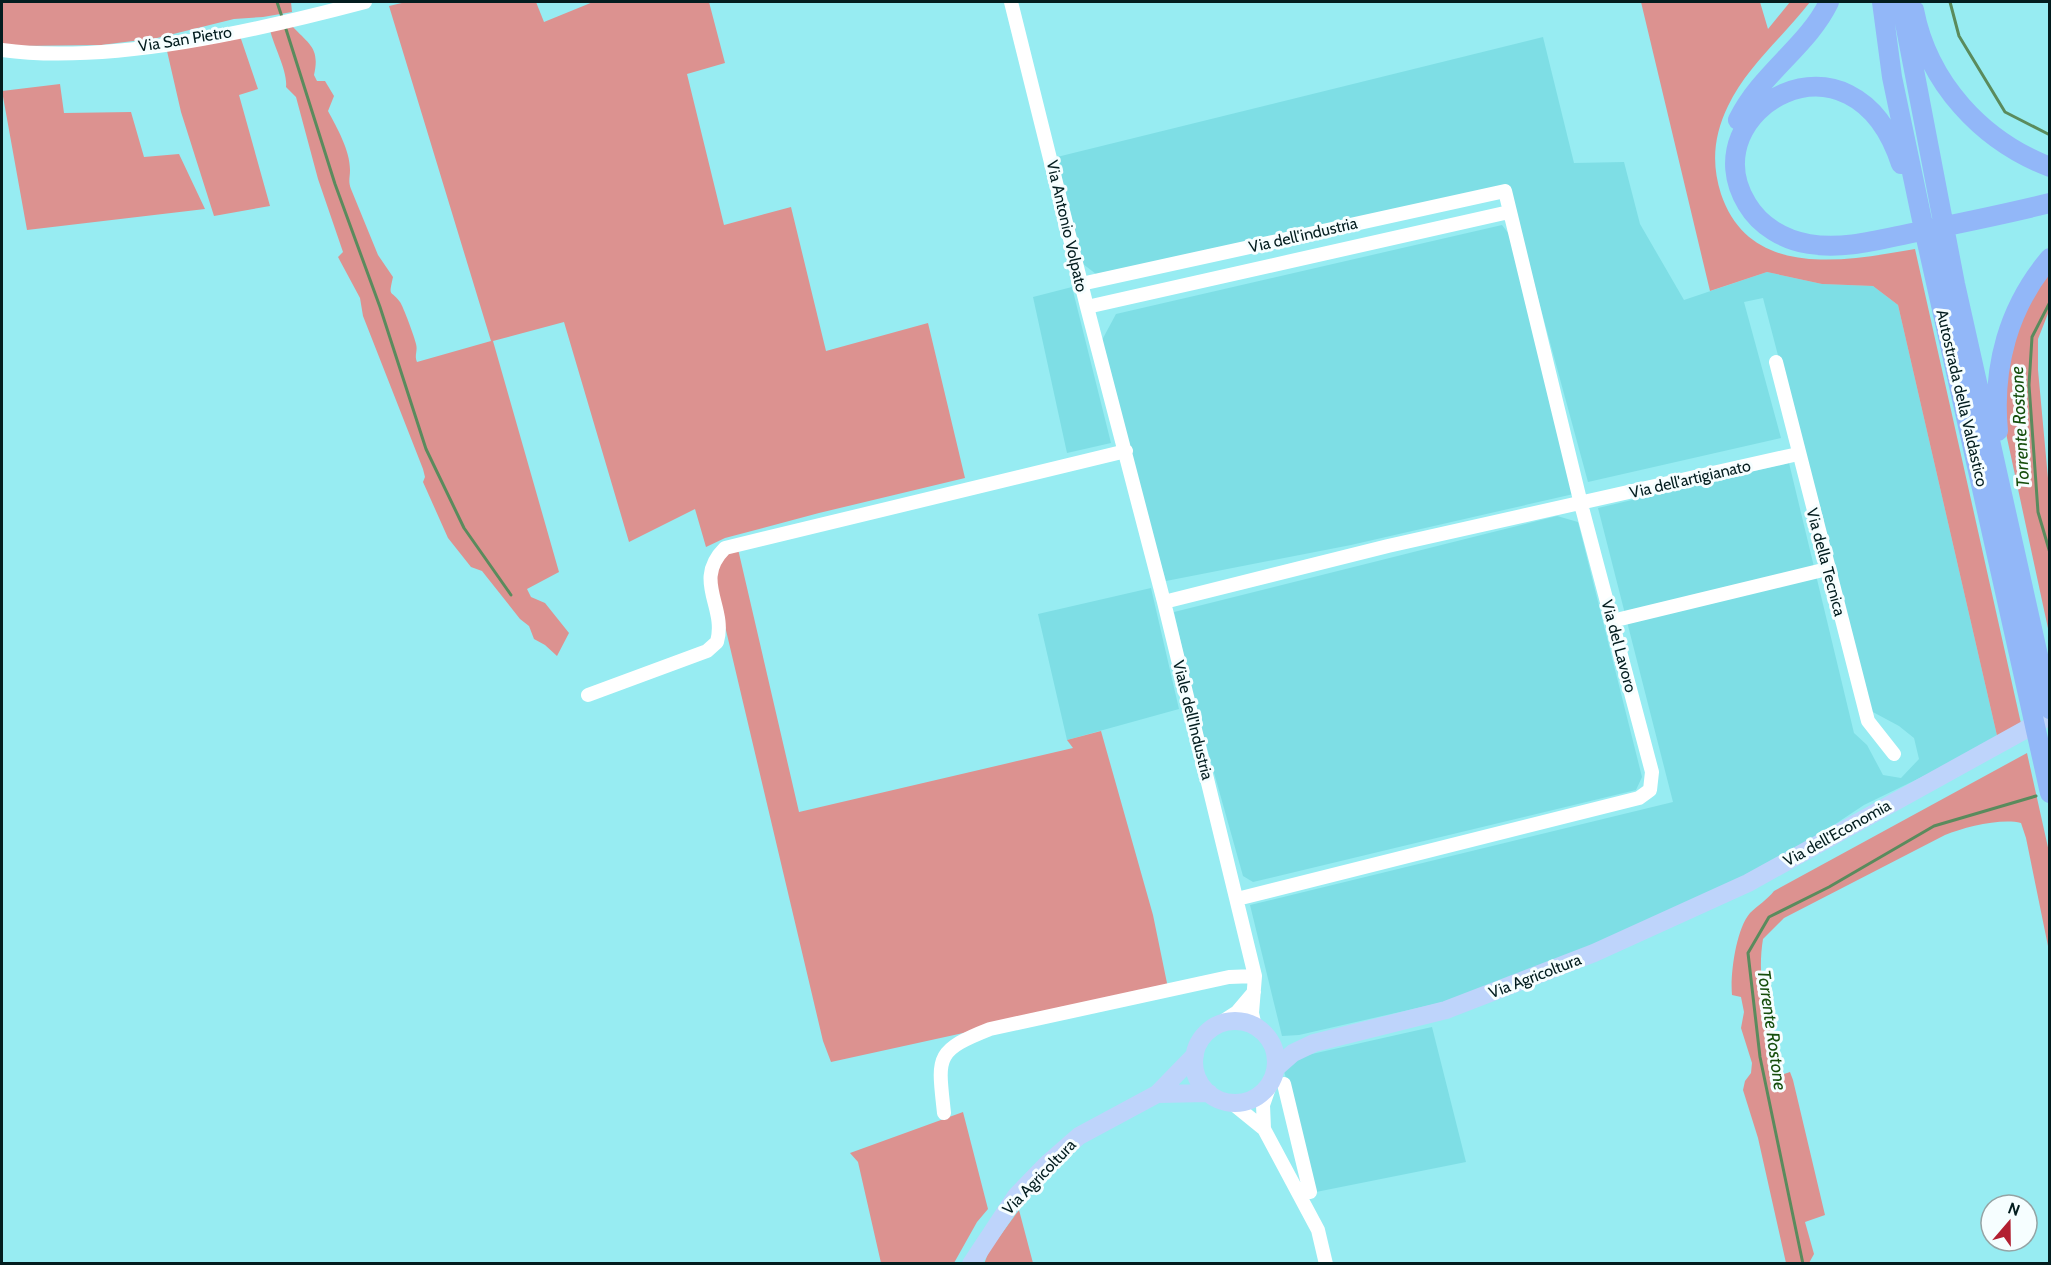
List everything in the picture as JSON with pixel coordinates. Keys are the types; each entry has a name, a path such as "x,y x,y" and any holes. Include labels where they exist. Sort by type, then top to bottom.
{"highway":[{"path":"1829,2 1802,40 1770,72 1739,118 1727,161 1731,192 1746,219 1756,230 1772,241 1815,253 1840,254 1917,231"},
{"name":"Autostrada della Valdastico","path":"1882,2 1917,231 2049,793"},
{"name":"Autostrada della Valdastico","path":"1901,2 1955,284 2049,709"},
{"path":"1912,2 1917,26 1931,58 1947,89 1966,113 2013,150 2049,167"},
{"path":"1917,231 1900,159 1886,130 1875,113 1851,95 1832,87 1801,87 1768,101 1749,122 1737,152 1736,174 1743,199 1767,227 1799,242 1823,246 1851,245 1917,231 1955,229 2049,214"},
{"path":"1955,229 2049,203"},
{"path":"2049,258 2030,284 2012,318 2002,350 1996,401 2002,457 2049,674"}],"main road":[{"name":"Via dell'Economia","path":"1748,883 2006,743 2049,716"},
{"name":"Via dell'Economia","path":"2006,743 2049,725"},
{"name":"Via Agricoltura","path":"1277,1078 1293,1053 1314,1043 1446,1010 1594,953 1748,883"},
{"path":"1261,1032 1233,1022 1211,1029 1198,1045 1195,1055 1197,1076 1209,1093 1232,1103 1254,1099 1277,1078"},
{"name":"Via Agricoltura","path":"1261,1032 1288,1043 1314,1043"},
{"name":"Viale dell'Industria","path":"1261,1032 1273,1047 1277,1078"},
{"name":"Via Agricoltura","path":"970,1263 1016,1196 1047,1164 1079,1136 1157,1094 1195,1055"},
{"name":"Via Agricoltura","path":"1157,1094 1209,1093"}],"street":[{"name":"Via San Pietro","path":"2,50 58,53 132,48 270,25 365,2"},
{"name":"Via Antonio Volpato","path":"1011,2 1086,307 1126,451"},
{"name":"Via dell'industria","path":"1081,284 1505,190 1581,504"},
{"path":"1480,195 1485,217"},
{"name":"Via dell'industria","path":"1086,307 1509,212"},
{"name":"Via della Tecnica","path":"1776,362 1827,569 1868,722 1894,754"},
{"path":"588,695 707,651 717,642 719,633 709,580 710,569 725,548 1126,451"},
{"name":"Viale dell'Industria","path":"1126,451 1255,975 1252,1013 1261,1032"},
{"name":"Via dell'artigianato","path":"1581,504 1798,454"},
{"path":"1164,602 1388,546 1581,504"},
{"name":"Via del Lavoro","path":"1237,899 1639,798 1650,790 1652,772 1581,504"},
{"path":"1612,621 1827,569"},
{"path":"945,1113 940,1070 942,1057 953,1045 966,1038 990,1029 1206,982 1255,975"},
{"path":"1211,1029 1238,1012 1255,990"},
{"path":"1277,1078 1298,1143 1310,1192"},
{"name":"Viale dell'Industria","path":"1264,1129 1263,1105 1277,1078"},
{"path":"1232,1103 1264,1129 1318,1230 1326,1263"},
{"path":"1276,1151 1298,1143"}],"shaded area":[{"path":"2,2 291,2 292,12 234,19 157,38 101,45 15,46 2,44"},
{"path":"406,2 536,2 544,22 593,2 709,2 725,63 687,74 724,225 791,207 826,351 928,323 965,478 725,538 706,547 695,509 629,542 564,322 493,341 559,572 527,589 531,597 545,603 569,633 557,656 534,639 529,626 520,619 482,571 471,567 448,538 423,482 425,477 423,469 363,316 360,298 338,257 343,252 318,179 296,97 286,87 283,67 270,30 292,26 304,38 312,48 316,59 314,75 317,81 325,81 334,96 328,111 348,155 350,186 378,255 393,277 391,293 400,302 409,322 417,349 417,362 491,341 389,6"},
{"path":"1641,2 1760,2 1768,29 1790,2 1810,2 1755,64 1728,106 1717,138 1715,160 1721,194 1735,222 1754,241 1777,252 1803,258 1831,260 1915,249 2022,728 1998,740 1898,305 1873,286 1822,284 1767,272 1710,291"},
{"path":"240,36 258,89 239,95 270,206 214,216 181,112 167,51"},
{"path":"1543,37 1574,163 1624,162 1640,224 1684,300 1767,272 1822,284 1873,286 1898,305 1998,740 1864,805 1766,870 1505,988 1299,1035 1282,1036 1250,905 1673,802 1598,508 1789,463 1854,733 1867,745 1883,775 1901,778 1919,759 1914,738 1899,726 1871,711 1763,298 1744,302 1781,438 1588,482 1508,188 1096,274 1083,264 1057,157"},
{"path":"60,84 64,113 131,112 144,157 179,154 205,209 27,230 2,91"},
{"path":"1502,225 1509,234 1578,493 1351,545 1166,581 1143,504 1102,340 1116,314"},
{"path":"2049,274 2049,311 2038,339 2038,370 2050,500 2049,633 2004,424 2007,374 2018,330 2036,290"},
{"path":"1072,287 1111,443 1067,453 1033,297"},
{"path":"1557,516 1578,522 1642,777 1636,790 1253,882 1243,876 1195,705 1174,612"},
{"path":"738,549 799,812 1073,748 1067,740 1101,731 1153,915 1168,988 831,1062 823,1041 712,571 716,557"},
{"path":"1151,588 1179,709 1067,740 1038,614"},
{"path":"2027,753 2049,852 2049,951 2026,838 2021,823 2013,822 1983,824 1945,835 1784,918 1763,939 1762,986 1767,1013 1773,1026 1772,1051 1775,1070 1778,1076 1790,1072 1793,1080 1825,1215 1805,1222 1814,1254 1809,1263 1786,1263 1758,1138 1743,1090 1745,1081 1751,1073 1752,1063 1741,1028 1744,1012 1741,997 1732,995 1732,986 1735,953 1745,920 1774,891"},
{"path":"1432,1027 1466,1162 1316,1192 1284,1071 1294,1058"},
{"path":"963,1112 988,1209 977,1222 954,1263 881,1263 858,1162 850,1153"},
{"path":"1019,1210 1033,1263 984,1264 989,1251"}],"waterway":[{"path":"277,2 283,20"},
{"name":"Torrente Rostone","path":"1950,2 1959,36 2005,112 2050,135"},
{"path":"285,26 335,184 380,307 426,449 464,528 511,595"},
{"name":"Torrente Rostone","path":"2050,302 2032,337 2029,385 2038,512 2050,553"},
{"name":"Torrente Rostone","path":"1803,1264 1760,1057 1748,953 1769,917 1829,887 1934,826 2036,796"}]}
